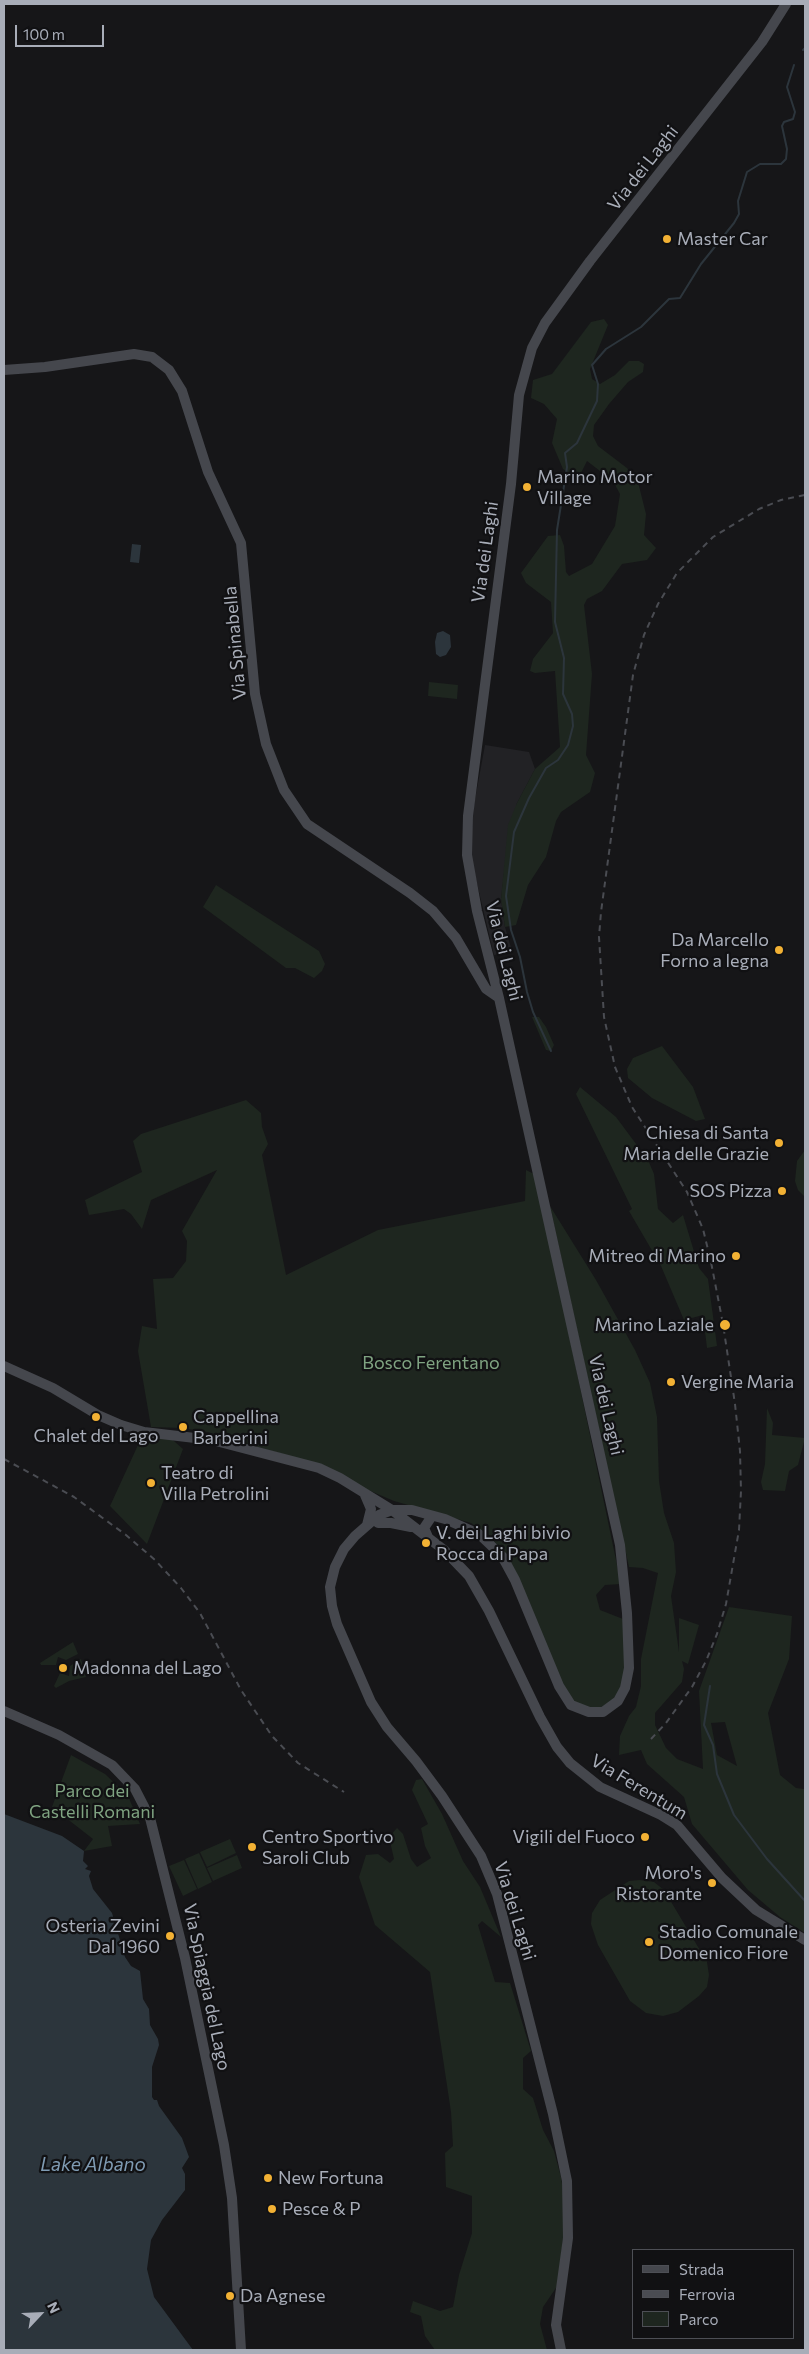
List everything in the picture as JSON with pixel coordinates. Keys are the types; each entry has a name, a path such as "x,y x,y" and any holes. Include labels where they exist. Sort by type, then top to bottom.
{"main road":[{"name":"Via dei Laghi","path":"561,2350 557,2336 556,2320 569,2232 567,2181 553,2114 496,1891 477,1850 434,1784 374,1709 345,1645 332,1606 330,1587 335,1567 346,1547 379,1515 392,1510 412,1510 452,1522 485,1537 504,1559 560,1689 570,1703 578,1709 594,1713 605,1711 616,1703 626,1688 629,1668 626,1597 620,1545 598,1438 499,998 472,887 467,855 467,830 511,484 520,395 526,367 537,337 550,315 761,43 786,4"},
{"name":"Via Spinabella","path":"4,370 45,367 134,354 152,357 169,370 182,392 208,472 241,543 254,694 266,744 282,785 305,822 410,893 433,911 456,938 486,989 499,998"},
{"path":"4,1366 53,1388 98,1415 121,1425 144,1432 212,1440 314,1466 340,1478 365,1494 412,1510"},
{"path":"365,1494 371,1509 369,1525 391,1523 416,1529"},
{"name":"Via Ferentum","path":"365,1494 392,1510 428,1537 459,1564 474,1584 540,1717 568,1760 600,1787 661,1815 677,1825 740,1896 756,1910 805,1940"},
{"name":"Via dei Laghi","path":"369,1525 401,1517 452,1522"},
{"path":"428,1537 424,1528 430,1519"},
{"name":"Via Spiaggia del Lago","path":"4,1710 59,1735 112,1765 135,1788 148,1813 185,1958 224,2145 232,2198 241,2350"}],"shaded area":[{"path":"485,745 529,752 535,769 517,803 505,865 501,899 505,927 512,951 494,955 470,854 474,805"}],"green space":[{"path":"604,319 608,325 590,369 592,379 600,384 615,375 629,361 639,361 644,364 643,372 628,382 594,425 593,436 598,446 627,468 638,482 646,514 644,535 656,548 647,560 622,564 602,591 587,599 584,605 592,674 586,755 595,773 590,792 561,812 556,821 546,857 528,885 516,925 505,927 501,899 508,825 535,769 560,747 555,671 535,673 530,671 533,659 553,633 551,602 526,583 521,573 548,536 560,535 564,546 566,572 569,576 592,564 615,526 620,494 613,481 587,461 578,479 563,469 552,443 557,419 544,404 531,398 533,380 552,374 591,322"},
{"path":"429,682 458,685 457,699 428,696"},
{"path":"216,885 319,951 325,964 322,971 314,978 295,968 286,968 203,907"},
{"path":"532,1017 539,1017 546,1027 554,1045 551,1051 546,1050"},
{"path":"662,1046 693,1087 705,1119 696,1121 652,1098 628,1078 627,1069 633,1058"},
{"path":"580,1087 616,1117 648,1160 654,1174 658,1209 673,1223 683,1215 699,1268 708,1279 717,1346 707,1348 703,1315 684,1320 661,1266 629,1211 632,1209 576,1094"},
{"name":"Bosco Ferentano","path":"246,1100 261,1113 262,1127 268,1144 262,1155 286,1275 378,1230 525,1201 526,1170 534,1174 621,1584 605,1585 596,1595 600,1610 623,1619 626,1669 619,1697 597,1710 570,1701 505,1554 489,1535 471,1523 394,1501 361,1487 330,1468 207,1432 182,1428 151,1427 138,1351 142,1326 157,1329 153,1279 173,1278 186,1261 187,1241 182,1231 217,1170 151,1200 142,1229 131,1214 124,1209 89,1215 85,1200 142,1172 133,1141 141,1134"},
{"path":"805,1150 805,1197 798,1190 795,1181 797,1161"},
{"path":"550,1206 596,1280 635,1350 650,1383 657,1417 659,1481 664,1513 674,1543 676,1572 671,1596 679,1652 679,1618 699,1625 688,1664 682,1661 684,1669 682,1682 655,1713 655,1725 666,1748 677,1759 703,1769 699,1691 729,1607 792,1616 789,1659 768,1713 780,1775 796,1788 804,1789 805,1792 805,1933 780,1917 748,1890 692,1824 684,1797 647,1764 641,1750 619,1755 620,1736 629,1716 636,1707 641,1686 641,1659 658,1573 643,1568 629,1567","holes":["725,1722 737,1766 717,1755 711,1723"]},
{"path":"767,1408 773,1423 772,1435 805,1438 798,1465 789,1471 785,1491 763,1490 761,1482 765,1464"},
{"path":"144,1432 166,1434 183,1449 147,1544 110,1506"},
{"path":"73,1642 78,1654 66,1660 58,1657 56,1665 41,1665 40,1663"},
{"path":"81,1659 86,1677 69,1681 56,1688 54,1686 60,1673 69,1676 70,1666"},
{"name":"Parco dei Castelli Romani","path":"71,1755 105,1774 128,1796 140,1824 108,1826 112,1846 84,1851 93,1839 52,1807"},
{"path":"422,1779 442,1814 463,1861 480,1887 501,1937 482,1921 478,1925 495,1982 510,1983 531,2051 523,2058 523,2089 533,2098 543,2130 554,2151 561,2177 566,2211 558,2285 543,2307 540,2324 547,2350 435,2350 425,2336 421,2316 410,2312 413,2301 440,2311 453,2307 459,2275 472,2233 472,2196 446,2187 445,2153 453,2146 451,2112 430,1972 375,1925 359,1877 366,1855 378,1854 390,1863 394,1859 389,1837 397,1828 403,1834 411,1859 417,1867 431,1858 425,1846 421,1828 428,1824 412,1790 416,1780"},
{"path":"230,1839 236,1853 207,1867 200,1852"},
{"path":"199,1853 212,1882 198,1889 185,1859"},
{"path":"237,1855 242,1868 213,1881 207,1868"},
{"path":"184,1860 197,1889 183,1896 169,1866"},
{"path":"629,1881 654,1882 664,1890 707,1962 709,1975 707,1987 699,1996 678,2012 663,2016 646,2013 630,2001 598,1945 591,1924 592,1913 600,1900"}],"water":[{"path":"132,544 141,545 139,563 130,562"},
{"path":"443,631 450,635 451,647 446,655 440,657 436,654 435,642 437,633"},
{"name":"Lake Albano","path":"4,1814 62,1836 84,1851 83,1861 88,1866 85,1869 91,1871 89,1876 93,1889 112,1913 125,1957 131,1966 140,1971 143,1999 149,2009 150,2025 158,2039 159,2045 152,2067 152,2097 154,2100 157,2100 159,2106 182,2138 189,2157 182,2168 185,2174 185,2190 162,2220 151,2240 147,2269 154,2297 193,2350 4,2350"}],"waterway":[{"path":"551,1051 533,1012 527,992 520,957 511,930 506,896 514,832 529,798 546,768 558,760 568,745 573,726 572,714 563,694 564,658 555,622 557,530 567,467 565,453 577,443 597,401 598,384 592,365 606,349 641,327 669,299 680,298 701,264 739,214 738,201 747,172 760,164 781,164 786,159 787,149 782,126 784,122 793,119 795,112 787,87 794,65"},
{"path":"710,1686 704,1725 713,1745 717,1774 734,1815 767,1859 805,1901"}],"railway":[{"path":"651,1739 666,1723 692,1687 706,1661 717,1634 726,1604 739,1530 741,1491 740,1451 723,1324 703,1229 687,1192 632,1107 615,1067 604,1017 599,937 601,912 633,675 644,635 658,604 677,573 713,537 759,509 781,500 805,495"},
{"path":"4,1459 74,1497 126,1535 155,1560 181,1588 200,1613 241,1690 272,1736 298,1763 344,1792"}],"place":[{"name":"Master Car","path":"667,239"},
{"name":"Marino Motor Village","path":"527,487"},
{"name":"Da Marcello Forno a legna","path":"779,950"},
{"name":"Chiesa di Santa Maria delle Grazie","path":"779,1143"},
{"name":"SOS Pizza","path":"782,1191"},
{"name":"Mitreo di Marino","path":"736,1256"},
{"name":"Marino Laziale","path":"725,1325"},
{"name":"Vergine Maria","path":"671,1382"},
{"name":"Chalet del Lago","path":"96,1417"},
{"name":"Cappellina Barberini","path":"183,1427"},
{"name":"Teatro di Villa Petrolini","path":"151,1483"},
{"name":"V. dei Laghi bivio Rocca di Papa","path":"426,1543"},
{"name":"Madonna del Lago","path":"63,1668"},
{"name":"Vigili del Fuoco","path":"645,1837"},
{"name":"Centro Sportivo Saroli Club","path":"252,1847"},
{"name":"Moro's Ristorante","path":"712,1883"},
{"name":"Osteria Zevini Dal 1960","path":"170,1936"},
{"name":"Stadio Comunale Domenico Fiore","path":"649,1942"},
{"name":"New Fortuna","path":"268,2178"},
{"name":"Pesce & P","path":"272,2209"},
{"name":"Da Agnese","path":"230,2296"}]}
